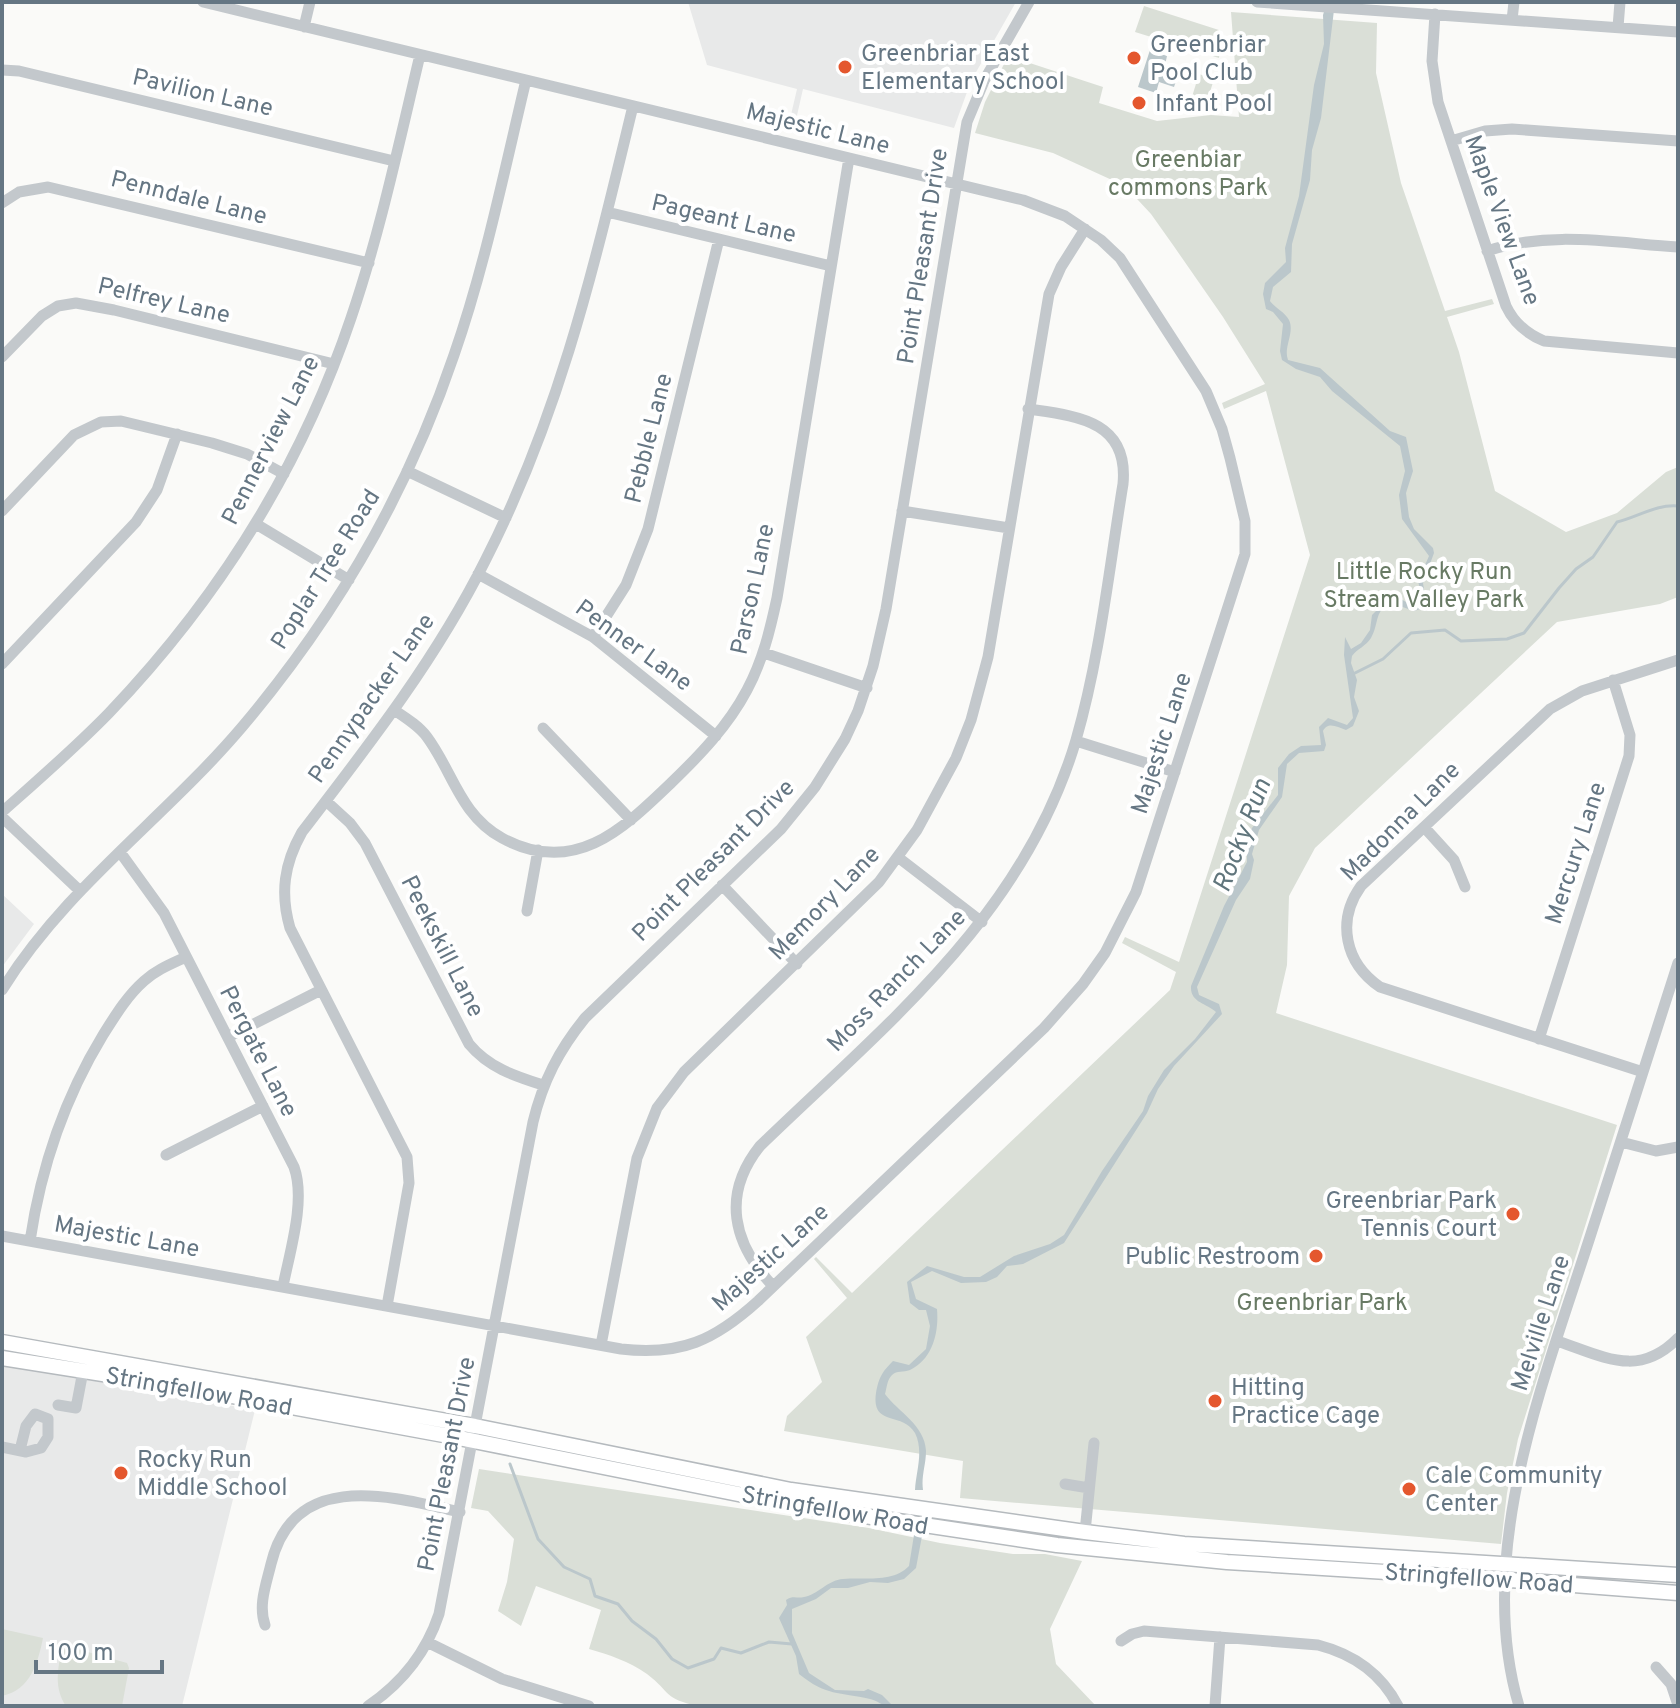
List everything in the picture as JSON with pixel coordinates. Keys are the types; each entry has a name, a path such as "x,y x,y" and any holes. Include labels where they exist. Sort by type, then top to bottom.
{"main road":[{"name":"Stringfellow Road","path":"2,1342 475,1426 791,1490 1085,1532 1184,1544 1678,1575"},
{"name":"Stringfellow Road","path":"2,1358 472,1441 798,1506 1082,1548 1213,1561 1678,1593"}],"street":[{"name":"Majestic Lane","path":"2,1236 601,1345 650,1351 694,1344 730,1325 1044,1028 1083,984 1105,953 1136,892 1242,564 1246,542 1245,521 1222,429 1206,391 1129,269 1112,250 1085,229 1043,206 203,2"},
{"path":"304,27 310,2"},
{"name":"Point Pleasant Drive","path":"368,1706 400,1680 429,1643 442,1606 533,1122 543,1085 558,1054 585,1018 781,829 815,787 845,739 867,688 879,646 967,122 995,61 1029,2"},
{"path":"1257,2 1678,32"},
{"path":"1512,20 1514,2"},
{"path":"1618,27 1620,2"},
{"name":"Maple View Lane","path":"1435,14 1433,76 1451,141 1508,311 1521,327 1535,337 1568,345 1678,353"},
{"name":"Pennerview Lane","path":"2,814 83,739 144,675 204,600 256,524 284,474 334,364 369,263 420,55"},
{"name":"Pavilion Lane","path":"2,70 19,71 394,161"},
{"name":"Poplar Tree Road","path":"2,990 43,931 79,890 192,784 267,697 303,650 349,580 407,471 441,392 467,317 526,80"},
{"name":"Pennypacker Lane","path":"387,1306 409,1183 407,1157 290,928 284,904 284,884 293,848 394,710 440,640 506,518 558,390 584,305 633,106"},
{"path":"1451,141 1485,131 1512,129 1678,141"},
{"name":"Parson Lane","path":"394,710 428,738 460,797 479,821 502,838 538,850 562,851 588,846 614,834 716,736 746,693 764,653 777,598 849,158"},
{"name":"Penndale Lane","path":"2,203 28,188 48,187 369,263"},
{"name":"Pageant Lane","path":"607,212 831,266"},
{"name":"Memory Lane","path":"601,1345 637,1158 650,1122 664,1097 684,1072 863,899 899,858 938,795 971,720 988,657 1049,294 1061,267 1085,229"},
{"path":"1487,251 1550,238 1678,247"},
{"name":"Pebble Lane","path":"593,637 626,585 648,529 719,239"},
{"name":"Pelfrey Lane","path":"2,357 42,316 58,306 76,303 334,364"},
{"name":"Moss Ranch Lane","path":"773,1286 745,1250 737,1222 737,1195 749,1162 760,1146 935,978 982,922 1036,837 1076,741 1093,664 1123,484 1123,466 1111,437 1095,424 1077,417 1028,409"},
{"path":"2,511 74,435 91,425 121,421 247,454 284,474"},
{"path":"2,664 136,522 157,490 177,434"},
{"path":"407,471 506,518"},
{"path":"902,511 1009,528"},
{"path":"256,524 349,580"},
{"name":"Penner Lane","path":"478,574 593,637 716,736"},
{"path":"764,653 867,688"},
{"name":"Madonna Lane","path":"1643,1072 1392,992 1370,980 1357,965 1348,947 1346,932 1348,909 1361,886 1550,709 1582,691 1678,660"},
{"name":"Mercury Lane","path":"1539,1039 1629,756 1630,735 1613,680"},
{"path":"543,728 631,820"},
{"path":"1076,741 1175,772"},
{"name":"Peekskill Lane","path":"326,801 361,836 469,1044 499,1069 543,1085"},
{"path":"2,814 79,890"},
{"path":"1424,827 1454,860 1465,887"},
{"path":"527,911 538,850"},
{"name":"Pergate Lane","path":"120,852 155,898 294,1167 299,1183 299,1199 283,1286"},
{"path":"899,858 982,922"},
{"path":"722,885 797,964"},
{"path":"30,1241 50,1147 86,1064 136,989 156,972 186,957"},
{"name":"Melville Lane","path":"1519,1706 1506,1646 1508,1563 1518,1474 1557,1341 1678,963"},
{"path":"228,1037 321,990"},
{"path":"166,1155 263,1106"},
{"path":"1621,1142 1656,1151 1678,1147"},
{"path":"1557,1341 1617,1360 1634,1362 1657,1356 1678,1338"},
{"path":"58,1405 76,1408 83,1371"},
{"path":"1085,1532 1094,1443"},
{"path":"2,1447 20,1450"},
{"path":"1065,1484 1089,1488"},
{"path":"265,1625 262,1604 275,1551 289,1526 312,1506 335,1497 361,1494 460,1512"},
{"path":"1121,1641 1144,1631 1312,1644 1343,1652 1362,1664 1378,1677 1398,1706"},
{"path":"1215,1706 1220,1637"},
{"path":"429,1643 502,1679 589,1706"},
{"path":"1656,1667 1671,1684 1678,1705"}],"shaded area":[{"name":"Greenbriar East Elementary School","path":"688,2 1016,2 971,81 954,128 803,89 793,133 787,132 797,89 707,65"},
{"path":"1327,2 1335,2 1310,180 1292,244 1291,272 1273,287 1270,301 1289,320 1288,360 1320,368 1390,431 1406,437 1413,471 1406,493 1409,517 1414,529 1433,548 1434,553 1423,583 1426,603 1423,608 1414,611 1394,604 1399,604 1394,601 1383,608 1371,638 1352,656 1351,663 1357,680 1354,697 1359,711 1353,726 1346,730 1327,726 1323,731 1324,751 1299,753 1287,764 1282,797 1259,830 1252,854 1254,860 1250,879 1236,900 1197,987 1199,995 1219,1004 1222,1014 1174,1066 1158,1089 1147,1113 1064,1243 1023,1264 1007,1266 997,1277 986,1282 961,1283 932,1271 911,1282 916,1299 937,1309 935,1336 929,1352 918,1365 892,1375 885,1394 916,1426 924,1442 923,1490 915,1490 919,1454 915,1433 903,1422 883,1415 876,1404 878,1383 889,1365 893,1361 909,1365 926,1349 930,1326 926,1310 919,1310 910,1303 907,1282 927,1266 964,1277 980,1277 1014,1256 1050,1244 1064,1235 1143,1111 1164,1070 1216,1012 1193,996 1191,986 1224,906 1247,862 1247,845 1252,828 1278,795 1278,768 1289,754 1301,746 1321,745 1319,727 1328,718 1347,725 1353,718 1344,655 1345,637 1351,649 1361,643 1370,630 1372,615 1390,597 1399,598 1415,607 1423,601 1418,581 1429,556 1402,519 1399,495 1405,471 1400,446 1332,391 1320,377 1296,369 1282,360 1283,324 1266,309 1263,294 1265,283 1286,262 1285,248 1299,196 1314,85 1324,44 1323,15"},
{"path":"1150,50 1167,56 1165,65 1180,69 1174,87 1159,82 1156,93 1138,87"},
{"path":"2,894 34,924 2,967"},
{"name":"Rocky Run Middle School","path":"2,1364 255,1410 182,1706 2,1706"},
{"path":"914,1535 922,1536 916,1568 904,1579 831,1588 816,1599 792,1609 792,1633 809,1673 835,1690 868,1689 882,1695 893,1706 825,1690 799,1674 796,1656 779,1618 787,1605 786,1600 809,1596 838,1580 895,1575 909,1566"}],"green space":[{"path":"1144,6 1222,31 1219,58 1135,32"},
{"path":"1231,12 1377,23 1376,73 1401,183 1445,311 1492,299 1494,304 1447,317 1495,491 1566,532 1617,513 1666,472 1678,467 1678,597 1660,604 1557,622 1315,848 1289,896 1287,965 1276,1013 1617,1125 1518,1439 1501,1544 960,1498 963,1461 784,1431 787,1416 822,1382 806,1337 847,1298 814,1259 816,1257 852,1293 1170,990 1176,972 1122,943 1125,937 1179,962 1310,555 1266,391 1224,409 1222,403 1265,384 1223,317 1151,214 1125,186 1053,153 975,133 985,102 1008,56 1103,87 1099,103 1157,121 1211,115 1239,117"},
{"path":"1199,74 1214,79 1206,105 1191,100"},
{"path":"479,1469 869,1528 940,1543 1082,1561 1050,1629 1056,1664 1096,1706 699,1706 679,1701 640,1669 589,1649 601,1610 536,1586 521,1626 498,1611 507,1582 514,1539 488,1511 471,1508"},
{"path":"2,1629 43,1638 32,1674 20,1688 2,1696"},
{"path":"63,1645 127,1663 129,1668 122,1706 66,1706 58,1684"}],"waterway":[{"path":"1353,674 1383,659 1411,633 1445,630 1461,641 1507,639 1524,633 1576,569 1593,557 1617,522 1655,509 1678,506"},
{"path":"510,1464 538,1539 564,1567 590,1579 595,1596 618,1604 632,1621 656,1639 672,1659 688,1668 714,1659 721,1648 741,1653 769,1642 792,1644"}],"place":[{"name":"Greenbriar Pool Club","path":"1134,58"},
{"name":"Greenbriar East Elementary School","path":"845,67"},
{"name":"Infant Pool","path":"1139,103"},
{"name":"Greenbriar Park Tennis Court","path":"1513,1214"},
{"name":"Public Restroom","path":"1316,1256"},
{"name":"Hitting Practice Cage","path":"1215,1401"},
{"name":"Rocky Run Middle School","path":"121,1473"},
{"name":"Cale Community Center","path":"1409,1489"}],"park label":[{"name":"Greenbiar commons Park","path":"1188,173"},
{"name":"Little Rocky Run Stream Valley Park","path":"1424,585"},
{"name":"Greenbriar Park","path":"1322,1302"}],"water label":[{"name":"Rocky Run","path":"1241,835"}]}
